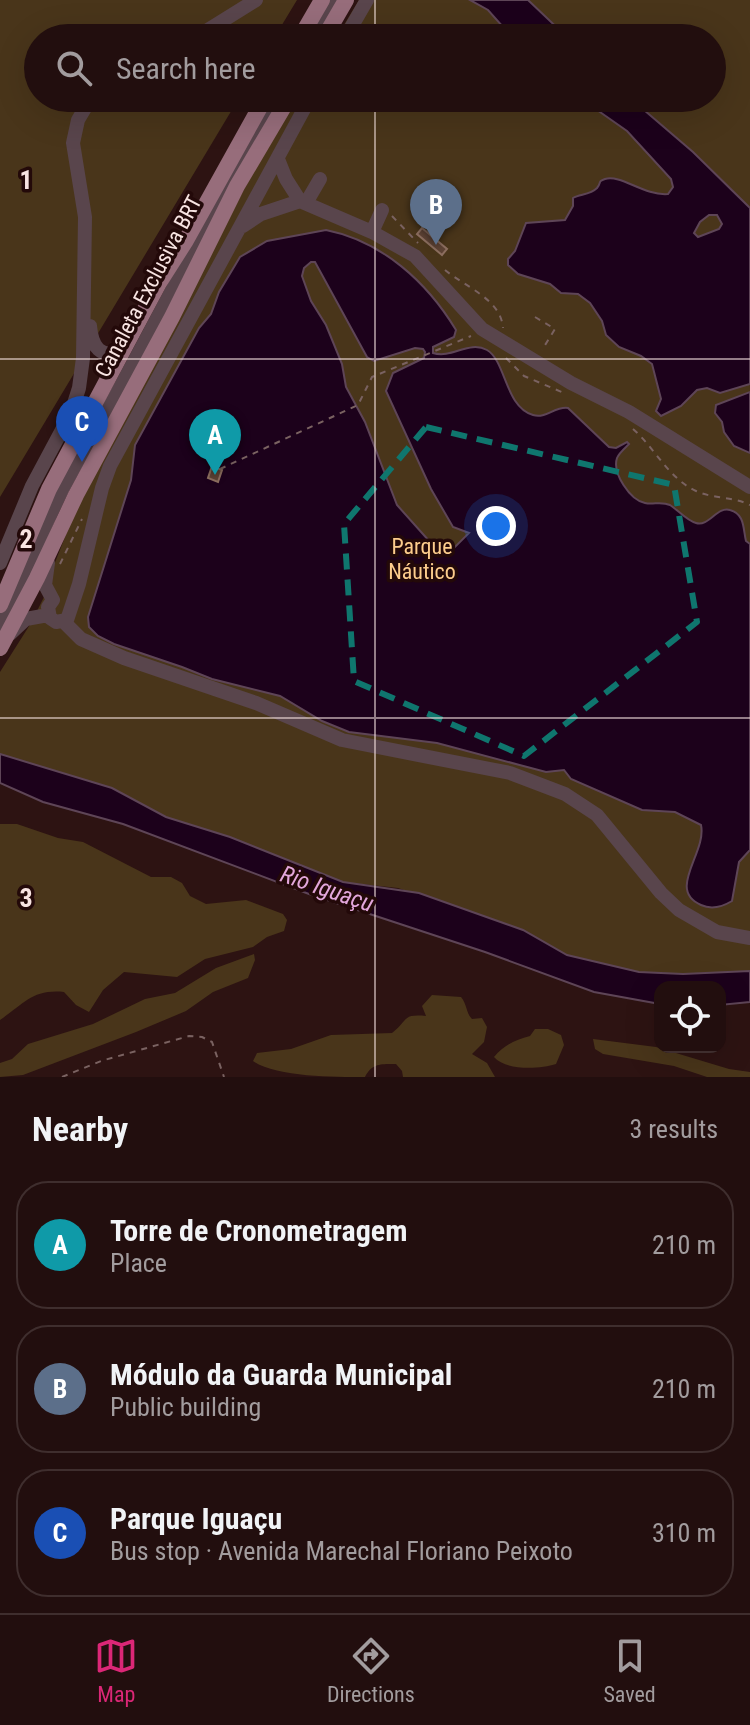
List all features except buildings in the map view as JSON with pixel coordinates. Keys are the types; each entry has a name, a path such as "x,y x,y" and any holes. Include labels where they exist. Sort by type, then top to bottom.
{"main road":[{"path":"308,24 322,0"},
{"path":"332,24 346,0"},
{"path":"0,605 49,489 122,351 257,112"},
{"path":"1,638 172,317 237,186 281,112"}],"lane":[{"path":"217,24 256,0"},
{"path":"319,24 334,0"},
{"path":"353,24 367,0"},
{"path":"0,563 32,486 75,403 82,373 84,205 73,143 83,112"},
{"name":"Canaleta Exclusiva BRT","path":"1,638 62,490 269,112"},
{"path":"68,616 105,477 303,112"},
{"path":"278,159 286,179 303,202 372,232 415,256 469,318 503,343 571,383 629,412 750,487"},
{"path":"240,228 261,214 303,202 320,179"},
{"path":"372,232 386,213"},
{"path":"84,278 93,345 107,354 122,351"},
{"path":"57,534 45,579 53,621 68,616"},
{"path":"1,638 60,598 67,600 68,616 81,639 124,658 256,703 342,740 510,773 565,794 597,815 661,893 679,910 717,932 750,938"}],"path":[{"path":"386,213 420,246"},
{"path":"436,263 497,309 503,322 503,353 512,366 535,382 566,394"},
{"path":"534,362 555,329 535,317"},
{"path":"220,469 358,405 372,377 462,340"},
{"path":"626,422 671,473 689,487 750,505"},
{"path":"62,1077 101,1061 189,1036 212,1042 224,1077"}],"highlighted area":[{"path":"426,427 674,485 697,622 524,756 354,681 344,524"}],"green space":[{"path":"0,0 297,0 282,24 24,24 24,112 231,112 0,497"},
{"name":"Parque Náutico","path":"359,0 750,0 750,971 639,972 567,955 523,930 398,888 343,882 230,837 166,817 111,788 0,754 0,672 31,623 52,581 54,565 76,509 227,221 278,127 289,112 726,112 726,24 344,24"},
{"path":"0,824 17,824 58,838 83,842 151,877 171,877 182,883 190,896 206,904 246,900 283,914 287,920 284,931 267,937 253,947 205,959 177,977 124,972 103,990 89,1012 76,1005 64,992 53,992 36,995 0,1020"},
{"path":"254,954 255,960 248,978 213,992 186,1011 23,1075 0,1077 0,1063 12,1059 28,1044 93,1024 145,999 175,993 216,968"},
{"path":"432,995 461,997 472,1019 482,1018 487,1027 484,1042 472,1054 487,1063 495,1077 403,1077 396,1064 381,1064 365,1077 322,1076 276,1070 253,1061 257,1053 291,1049 331,1035 392,1033 409,1017 426,1016 422,1006"},
{"path":"535,1029 548,1029 561,1035 564,1045 556,1064 515,1067 494,1057 510,1044 530,1036"},
{"path":"593,1039 654,1047 654,1053 676,1053 750,1072 750,1077 707,1077 674,1066 603,1054 595,1049"}],"water":[{"path":"470,0 528,0 553,24 500,24 488,10"},
{"path":"600,112 646,112 750,208 750,384 720,393 707,388 697,390 681,406 661,416 656,411 661,399 652,364 619,347 606,335 602,321 590,303 578,294 561,293 550,284 518,274 508,265 508,259 515,251 526,223 565,220 573,206 573,198 594,190 603,180 611,178 650,192 668,194 673,187 671,179 627,131","holes":["709,215 717,215 722,224 719,229 698,237 694,233 700,222"]},
{"path":"326,230 346,235 384,254 417,280 456,330 454,337 433,347 433,353 447,354 474,347 487,350 498,364 511,394 524,410 538,416 568,408 609,447 616,448 627,442 629,444 617,458 617,471 628,491 639,501 670,505 696,523 705,522 725,510 738,515 746,541 750,544 750,850 739,862 732,901 709,907 691,898 687,880 699,847 701,825 675,812 642,810 571,779 564,770 546,772 437,743 349,732 322,721 280,696 212,679 114,644 89,627 88,617 131,480 135,445 199,328 211,314 219,292 240,257 267,241","holes":["315,262 367,357 374,361 415,348 425,352 424,358 393,373 386,391 431,489 453,527 469,533 448,554 439,552 397,505 365,422 346,387 342,364 326,325 311,301 302,276 304,268"]},
{"path":"750,392 750,453 734,446 715,413 716,405"},
{"name":"Rio Iguaçu","path":"0,754 112,788 166,817 230,837 343,882 419,893 523,930 567,955 639,972 750,971 750,1002 726,1004 726,981 654,981 654,1003 594,992 309,894 123,824 43,802 0,783"}],"place":[{"name":"Módulo da Guarda Municipal","path":"436,245"},
{"name":"Parque Iguaçu","path":"82,462"},
{"name":"Torre de Cronometragem","path":"215,475"}]}
